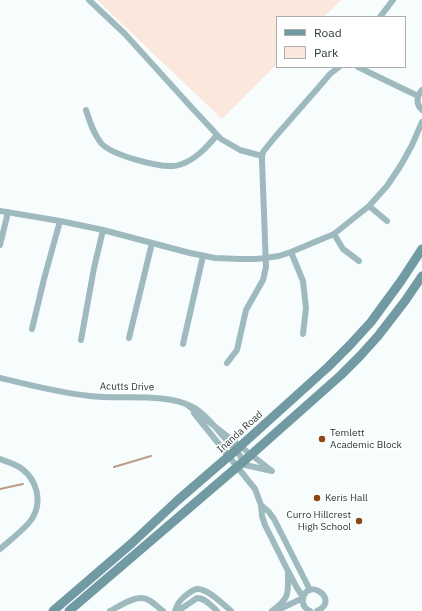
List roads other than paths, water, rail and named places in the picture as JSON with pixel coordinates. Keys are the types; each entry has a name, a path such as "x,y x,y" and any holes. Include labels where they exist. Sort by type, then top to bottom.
{"main road":[{"name":"Inanda Road","path":"53,611 132,543 178,500 328,367 371,322 392,295 422,250"},
{"path":"69,611 342,375 378,336 422,276"}],"street":[{"path":"89,0 125,34 217,135 226,143 240,150 262,156"},
{"path":"381,16 394,0"},
{"path":"227,363 237,350 246,310 263,278 266,267 262,156 265,149 271,142 318,88 338,68"},
{"path":"360,68 418,96"},
{"path":"422,90 418,96 417,103 422,110"},
{"path":"86,110 93,131 105,147 114,153 155,164 172,166 184,163 204,150 217,135"},
{"path":"0,211 104,230 203,256 234,259 265,258 292,252 334,234 369,206 386,186 400,165 422,122"},
{"path":"369,206 387,221"},
{"path":"0,245 8,212"},
{"path":"32,329 60,221"},
{"path":"81,340 94,268 104,230"},
{"path":"334,234 343,249 359,260"},
{"path":"129,338 152,243"},
{"path":"292,252 303,281 304,288 306,308 303,334"},
{"path":"182,344 203,256"},
{"name":"Acutts Drive","path":"0,378 75,394 111,397 158,398 178,401 193,406 205,416 244,461"},
{"path":"186,404 272,471 245,465 244,461"},
{"path":"186,404 255,489 261,505 265,525 303,598 304,606 309,611"},
{"path":"0,459 12,463 30,476 34,484 38,501 34,517 29,524 0,549"},
{"path":"261,505 274,519 310,590"},
{"path":"272,611 281,605 288,592 288,571"},
{"path":"277,611 303,598 305,593 310,590 316,589 319,590 325,598 324,605 317,611"},
{"path":"175,611 182,598 196,590 202,590 208,593 231,611"},
{"path":"110,611 133,599 142,598 150,601 164,611"},
{"path":"178,611 194,600 201,598 217,611"}],"waterway":[{"path":"114,467 151,456"},
{"path":"0,489 23,484"}],"place":[{"name":"Temlett Academic Block","path":"322,439"},
{"name":"Keris Hall","path":"317,498"},
{"name":"Curro Hillcrest High School","path":"359,521"}]}
